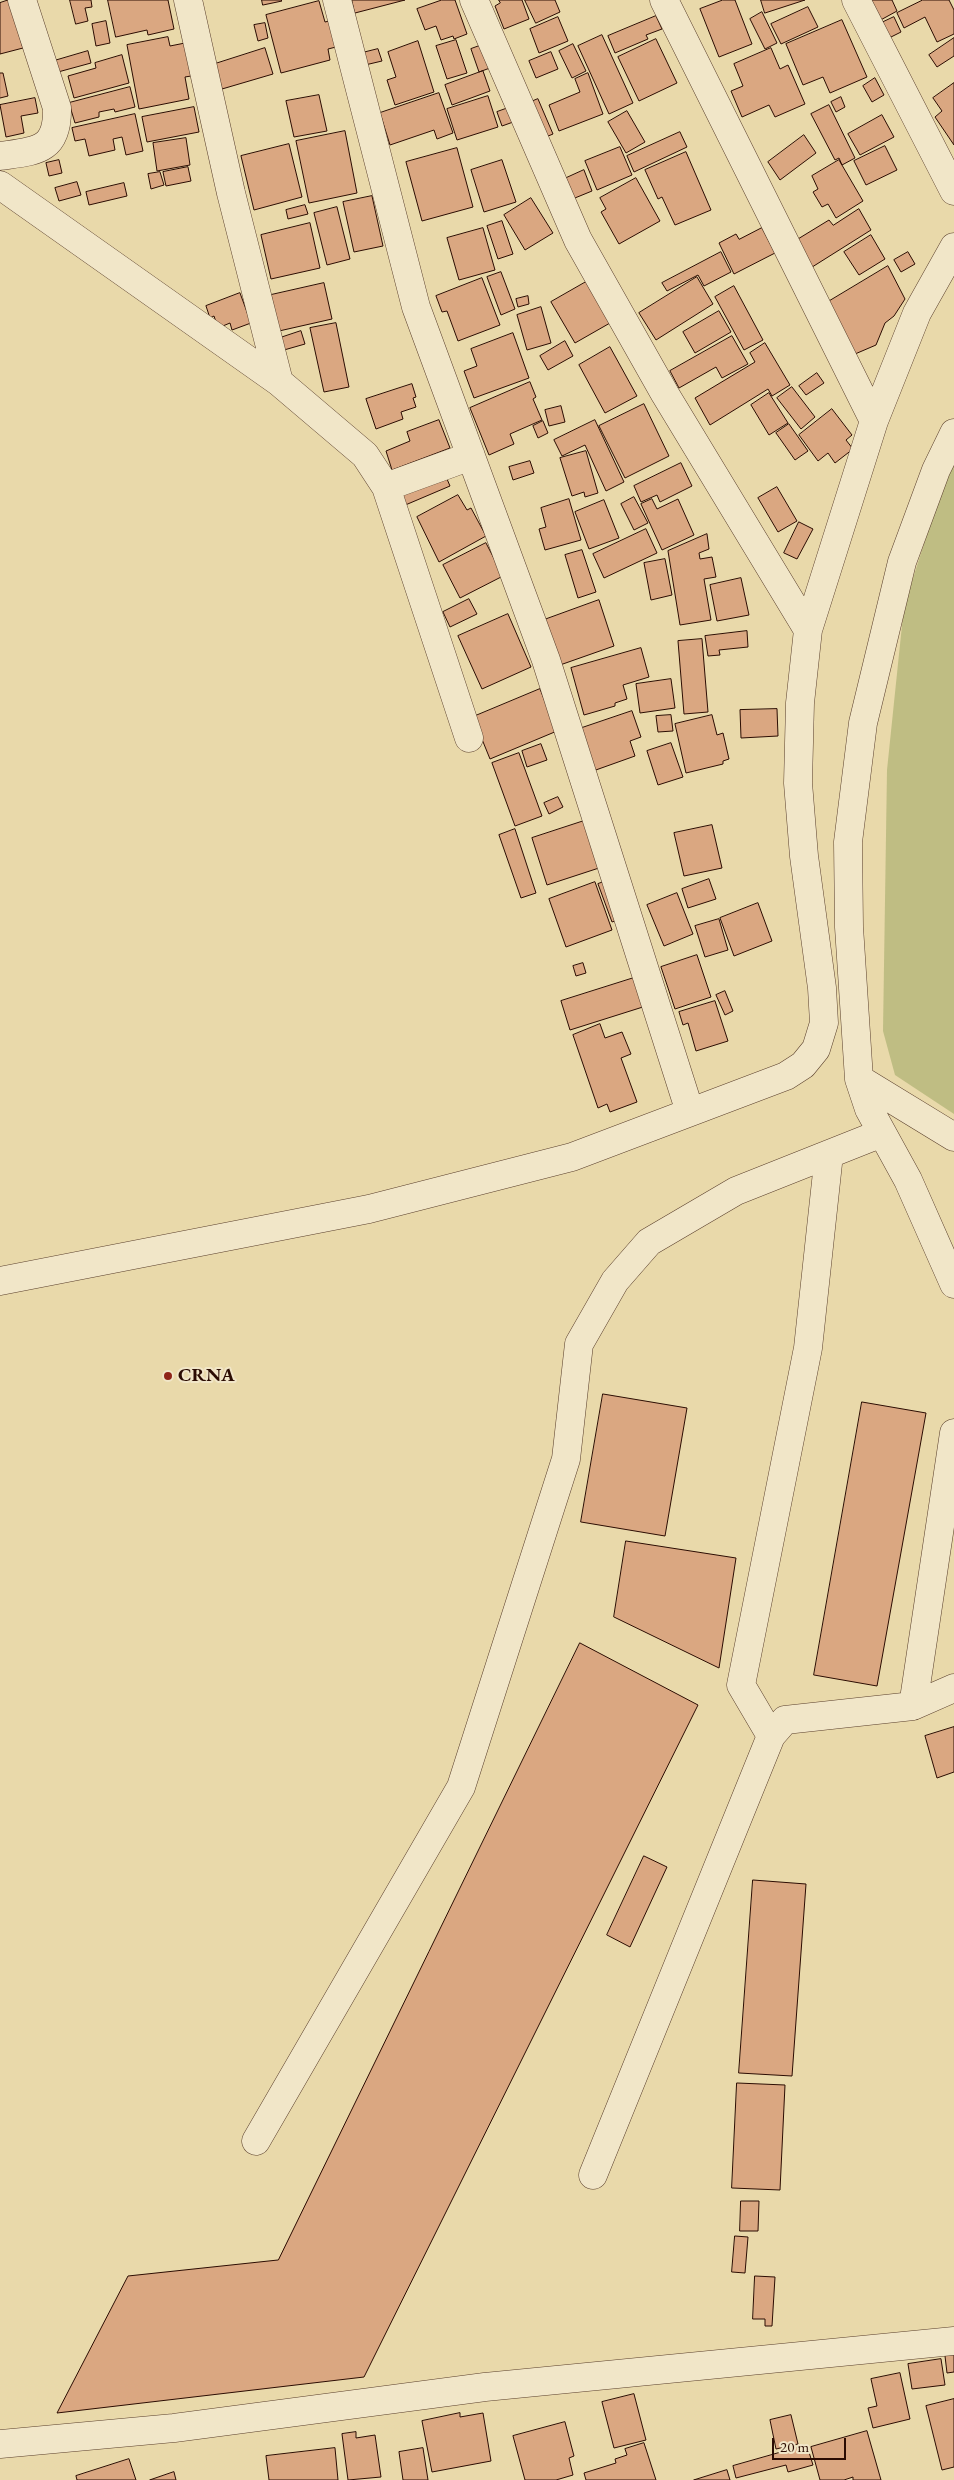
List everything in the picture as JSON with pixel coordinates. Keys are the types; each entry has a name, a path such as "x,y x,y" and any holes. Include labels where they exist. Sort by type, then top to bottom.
{"street":[{"path":"0,156 34,151 46,146 54,136 57,123 57,108 22,0"},
{"path":"188,0 230,193 279,382"},
{"path":"337,0 416,307 546,660 690,1112"},
{"path":"474,0 578,240 665,394 808,630"},
{"path":"664,0 874,421"},
{"path":"856,0 954,191"},
{"path":"0,184 279,382 365,455 386,487 469,738"},
{"path":"0,1281 379,1206 572,1157 786,1076 803,1065 816,1049 824,1023 822,988 804,856 798,783 800,703 808,630 874,421 917,313 954,247"},
{"path":"954,433 936,470 902,562 863,723 848,842 849,927 860,1079 869,1109 908,1180 954,1284"},
{"path":"386,487 471,456"},
{"path":"860,1079 954,1137"},
{"path":"256,2141 461,1787 566,1459 579,1344 615,1281 649,1242 736,1191 882,1132"},
{"path":"771,1736 741,1685 808,1348 829,1154"},
{"path":"914,1706 954,1433"},
{"path":"593,2174 771,1736 785,1720 914,1706 954,1688"},
{"path":"0,2444 174,2428 485,2387 954,2340"}],"shaded area":[{"path":"954,465 954,1114 895,1075 883,1031 887,770 904,606 941,491"}],"building":[{"path":"9,0 23,48 0,54 0,3"},
{"path":"70,0 91,0 92,7 85,8 88,21 76,24"},
{"path":"108,0 168,0 174,29 148,35 147,30 116,37"},
{"path":"262,0 281,0 282,1 263,5"},
{"path":"352,0 405,0 355,13"},
{"path":"442,0 455,0 467,34 454,39 453,36 441,40 436,26 425,30 417,9"},
{"path":"499,0 522,0 529,19 504,29 495,6 500,3"},
{"path":"525,0 555,0 560,12 536,23"},
{"path":"723,0 735,0 752,44 719,57 700,9"},
{"path":"761,0 805,0 765,13"},
{"path":"865,0 892,0 897,11 877,22"},
{"path":"923,0 949,0 954,10 954,34 937,42 925,17 904,28 897,13"},
{"path":"319,1 325,22 329,21 336,47 328,49 330,60 281,73 266,15"},
{"path":"808,7 818,27 781,44 771,24"},
{"path":"762,12 777,43 765,49 750,19"},
{"path":"656,16 662,29 646,35 648,39 615,53 608,36"},
{"path":"558,17 568,41 539,53 530,29"},
{"path":"894,17 901,32 885,40 877,25"},
{"path":"842,20 867,77 830,93 823,77 803,85 786,44"},
{"path":"106,21 110,43 96,46 92,24"},
{"path":"265,23 268,38 258,41 254,25"},
{"path":"602,35 633,103 609,114 578,46"},
{"path":"168,37 170,46 185,43 191,76 185,77 189,99 139,109 127,45"},
{"path":"954,38 954,56 937,67 929,55"},
{"path":"656,39 677,83 639,101 618,57"},
{"path":"456,40 467,73 447,79 436,46"},
{"path":"418,41 434,92 395,105 387,80 396,77 388,52"},
{"path":"573,44 586,71 572,78 559,51"},
{"path":"482,45 490,68 479,72 471,49"},
{"path":"265,48 273,74 222,89 215,64"},
{"path":"771,48 780,69 788,65 805,104 775,117 769,105 742,117 731,91 743,86 734,64"},
{"path":"378,49 382,61 365,65 362,53"},
{"path":"88,51 91,63 58,72 54,61"},
{"path":"551,52 558,69 536,78 529,61"},
{"path":"122,55 129,83 74,98 68,76 96,68 95,63"},
{"path":"483,71 490,91 452,105 445,85"},
{"path":"0,73 3,73 8,96 0,98"},
{"path":"588,73 603,114 559,131 549,105 580,92 575,79"},
{"path":"875,78 884,95 872,102 863,86"},
{"path":"954,83 954,145 935,117 942,111 933,98"},
{"path":"130,87 135,107 115,112 114,109 99,112 99,117 75,123 69,103"},
{"path":"439,93 453,133 437,139 434,130 390,145 380,113"},
{"path":"319,95 327,131 294,137 286,101"},
{"path":"488,96 498,127 457,140 447,109"},
{"path":"841,97 845,107 836,112 831,102"},
{"path":"35,98 38,113 21,116 24,133 6,137 0,105"},
{"path":"538,99 553,134 541,139 526,104"},
{"path":"829,105 855,158 842,165 839,158 835,160 811,114"},
{"path":"194,107 199,132 147,142 142,117"},
{"path":"511,107 516,121 502,126 497,112"},
{"path":"627,111 645,142 626,153 608,122"},
{"path":"135,114 143,151 126,155 122,137 113,139 115,150 89,156 85,139 75,141 72,128"},
{"path":"882,115 894,137 860,155 848,134"},
{"path":"345,131 357,193 309,203 296,141"},
{"path":"680,132 687,147 634,172 627,156"},
{"path":"804,135 816,153 780,180 768,162"},
{"path":"186,138 190,165 157,171 153,143"},
{"path":"289,144 302,197 254,210 241,156"},
{"path":"885,146 897,170 866,185 854,161"},
{"path":"620,147 632,175 597,190 585,161"},
{"path":"457,148 473,207 422,221 406,162"},
{"path":"686,152 711,210 675,225 662,197 658,199 645,170"},
{"path":"59,160 62,173 49,176 46,163"},
{"path":"502,160 516,202 484,212 471,170"},
{"path":"839,160 863,201 836,218 828,204 822,207 813,192 818,189 812,176"},
{"path":"188,167 191,181 166,186 163,172"},
{"path":"584,170 592,191 570,200 562,180"},
{"path":"160,172 164,185 151,189 148,174"},
{"path":"636,178 660,221 619,244 601,212 606,209 600,198"},
{"path":"77,182 81,195 59,201 55,188"},
{"path":"124,183 127,196 89,205 86,192"},
{"path":"372,196 383,246 354,252 343,202"},
{"path":"531,198 553,233 525,250 504,215"},
{"path":"305,205 308,214 288,219 286,210"},
{"path":"337,207 350,259 327,265 314,213"},
{"path":"859,209 871,230 809,269 793,242 829,220 833,225"},
{"path":"502,221 513,254 498,259 487,226"},
{"path":"310,223 320,268 271,279 261,235"},
{"path":"483,228 495,270 459,280 447,238"},
{"path":"762,228 775,253 734,274 719,243 736,234 739,239"},
{"path":"871,235 885,259 859,275 844,252"},
{"path":"721,252 731,272 704,286 698,275 667,291 662,283"},
{"path":"908,252 915,264 901,272 894,260"},
{"path":"888,266 905,299 894,316 885,323 876,345 855,354 828,302"},
{"path":"501,272 515,309 501,315 487,277"},
{"path":"697,277 713,304 656,340 639,313"},
{"path":"482,278 500,325 458,341 447,311 442,312 436,296"},
{"path":"586,282 610,323 575,343 551,302"},
{"path":"324,283 332,319 279,331 271,295"},
{"path":"734,286 763,340 744,350 715,297"},
{"path":"240,293 251,323 232,330 230,323 218,328 214,316 210,318 206,306"},
{"path":"528,296 529,304 518,307 516,299"},
{"path":"541,307 551,343 527,350 517,315"},
{"path":"719,311 731,332 695,353 683,332"},
{"path":"336,323 349,387 324,392 310,328"},
{"path":"301,331 305,344 284,350 280,338"},
{"path":"513,333 529,378 474,398 464,371 477,366 471,349"},
{"path":"732,336 748,364 722,378 716,367 679,388 670,371"},
{"path":"565,341 573,356 548,370 540,356"},
{"path":"765,343 790,385 772,396 768,389 710,425 695,398 755,362 750,353"},
{"path":"610,347 637,396 605,413 579,365"},
{"path":"817,373 824,383 806,395 799,386"},
{"path":"530,382 536,397 533,399 542,420 510,434 514,444 489,455 470,408"},
{"path":"412,384 416,397 413,398 416,407 401,412 403,419 376,429 366,399"},
{"path":"792,387 815,417 801,429 777,398"},
{"path":"769,393 788,423 769,435 751,405"},
{"path":"644,404 669,456 625,478 599,426"},
{"path":"561,406 565,422 549,426 545,410"},
{"path":"832,409 852,435 846,440 853,449 835,463 828,453 818,461 799,435"},
{"path":"439,420 450,448 392,470 386,451 410,441 407,432"},
{"path":"595,420 624,482 606,491 585,445 562,456 554,440"},
{"path":"543,421 548,433 538,438 533,426"},
{"path":"789,424 808,451 795,460 776,433"},
{"path":"586,451 598,493 585,497 584,492 572,496 560,458"},
{"path":"530,461 534,473 513,480 509,467"},
{"path":"681,463 692,486 660,502 657,495 641,502 634,486"},
{"path":"444,472 450,486 403,506 397,492"},
{"path":"777,487 797,521 778,532 758,498"},
{"path":"458,495 467,510 471,508 486,536 439,562 417,517"},
{"path":"634,497 648,523 634,530 621,504"},
{"path":"569,499 581,540 545,550 539,529 546,527 541,508"},
{"path":"652,499 657,509 678,499 694,535 662,550 641,504"},
{"path":"604,500 619,538 589,549 575,512"},
{"path":"799,522 813,529 797,559 784,553"},
{"path":"646,529 657,553 604,578 593,554"},
{"path":"707,534 709,549 699,553 700,559 712,557 716,577 704,579 711,620 680,625 668,551"},
{"path":"486,543 503,576 460,598 443,565"},
{"path":"582,550 596,592 578,598 565,555"},
{"path":"665,559 672,595 651,600 644,563"},
{"path":"741,578 749,615 717,621 710,585"},
{"path":"469,599 477,614 450,627 443,612"},
{"path":"599,600 614,646 560,665 544,620"},
{"path":"508,614 531,667 482,689 458,636"},
{"path":"747,631 748,647 719,650 720,655 708,656 705,636"},
{"path":"702,639 708,712 684,714 678,641"},
{"path":"641,648 649,677 623,685 627,699 615,703 615,706 584,715 571,668"},
{"path":"671,679 675,708 640,713 636,684"},
{"path":"540,689 557,731 490,759 473,717"},
{"path":"777,709 778,736 741,738 740,710"},
{"path":"632,711 641,737 630,741 635,756 593,771 579,729"},
{"path":"671,715 673,731 658,732 656,716"},
{"path":"712,715 717,735 723,733 729,759 723,761 723,764 686,773 675,724"},
{"path":"671,743 683,777 658,785 647,751"},
{"path":"541,744 547,760 527,767 522,751"},
{"path":"519,753 542,816 515,826 492,763"},
{"path":"558,797 563,807 549,814 544,803"},
{"path":"587,820 602,867 547,885 532,838"},
{"path":"712,825 722,868 684,876 674,833"},
{"path":"515,829 536,893 521,898 499,835"},
{"path":"709,879 716,899 688,908 682,889"},
{"path":"609,880 623,918 612,922 598,884"},
{"path":"595,882 612,930 566,947 549,899"},
{"path":"677,893 693,934 664,946 647,905"},
{"path":"758,903 772,941 734,956 720,918"},
{"path":"719,919 728,950 705,957 695,926"},
{"path":"697,955 711,997 675,1009 661,967"},
{"path":"583,963 586,973 576,976 573,966"},
{"path":"637,977 646,1006 570,1030 561,1001"},
{"path":"725,991 733,1011 725,1015 716,995"},
{"path":"715,1001 728,1041 696,1051 688,1023 683,1025 679,1012"},
{"path":"600,1024 605,1038 622,1032 631,1054 621,1058 637,1102 610,1112 607,1104 598,1108 573,1035"},
{"path":"603,1394 687,1408 665,1536 581,1522"},
{"path":"862,1402 926,1413 877,1686 814,1675"},
{"path":"626,1541 736,1558 719,1668 614,1617"},
{"path":"580,1643 698,1705 364,2377 57,2413 128,2276 278,2260"},
{"path":"954,1727 954,1772 937,1778 925,1736"},
{"path":"644,1856 667,1867 630,1947 607,1935"},
{"path":"753,1880 806,1884 792,2076 739,2073"},
{"path":"737,2083 785,2085 780,2190 732,2188"},
{"path":"741,2201 759,2201 758,2231 740,2231"},
{"path":"735,2236 748,2237 745,2273 732,2272"},
{"path":"755,2276 775,2277 772,2326 765,2326 765,2319 753,2319"},
{"path":"954,2355 954,2372 947,2373 945,2356"},
{"path":"941,2359 945,2385 912,2389 908,2364"},
{"path":"900,2373 910,2419 873,2428 868,2408 877,2406 871,2379"},
{"path":"634,2394 646,2440 614,2448 602,2402"},
{"path":"954,2399 954,2467 942,2470 926,2406"},
{"path":"460,2413 460,2417 483,2413 491,2461 432,2472 422,2421"},
{"path":"791,2415 798,2444 776,2449 770,2420"},
{"path":"565,2422 574,2456 569,2458 573,2475 556,2480 525,2480 513,2436"},
{"path":"867,2431 881,2480 853,2480 853,2477 844,2480 820,2480 811,2447"},
{"path":"356,2432 356,2438 375,2435 381,2477 348,2480 342,2434"},
{"path":"644,2443 656,2480 586,2480 584,2473 616,2463 615,2459 627,2455 625,2449"},
{"path":"800,2447 801,2451 808,2449 813,2465 788,2472 786,2465 736,2478 733,2466"},
{"path":"335,2448 338,2480 269,2480 266,2456"},
{"path":"423,2448 428,2480 403,2480 399,2452"},
{"path":"129,2459 136,2480 77,2480 76,2476"},
{"path":"727,2470 730,2480 694,2480"},
{"path":"174,2472 176,2480 150,2480"}],"place":[{"name":"CRNA","path":"168,1376"}]}
